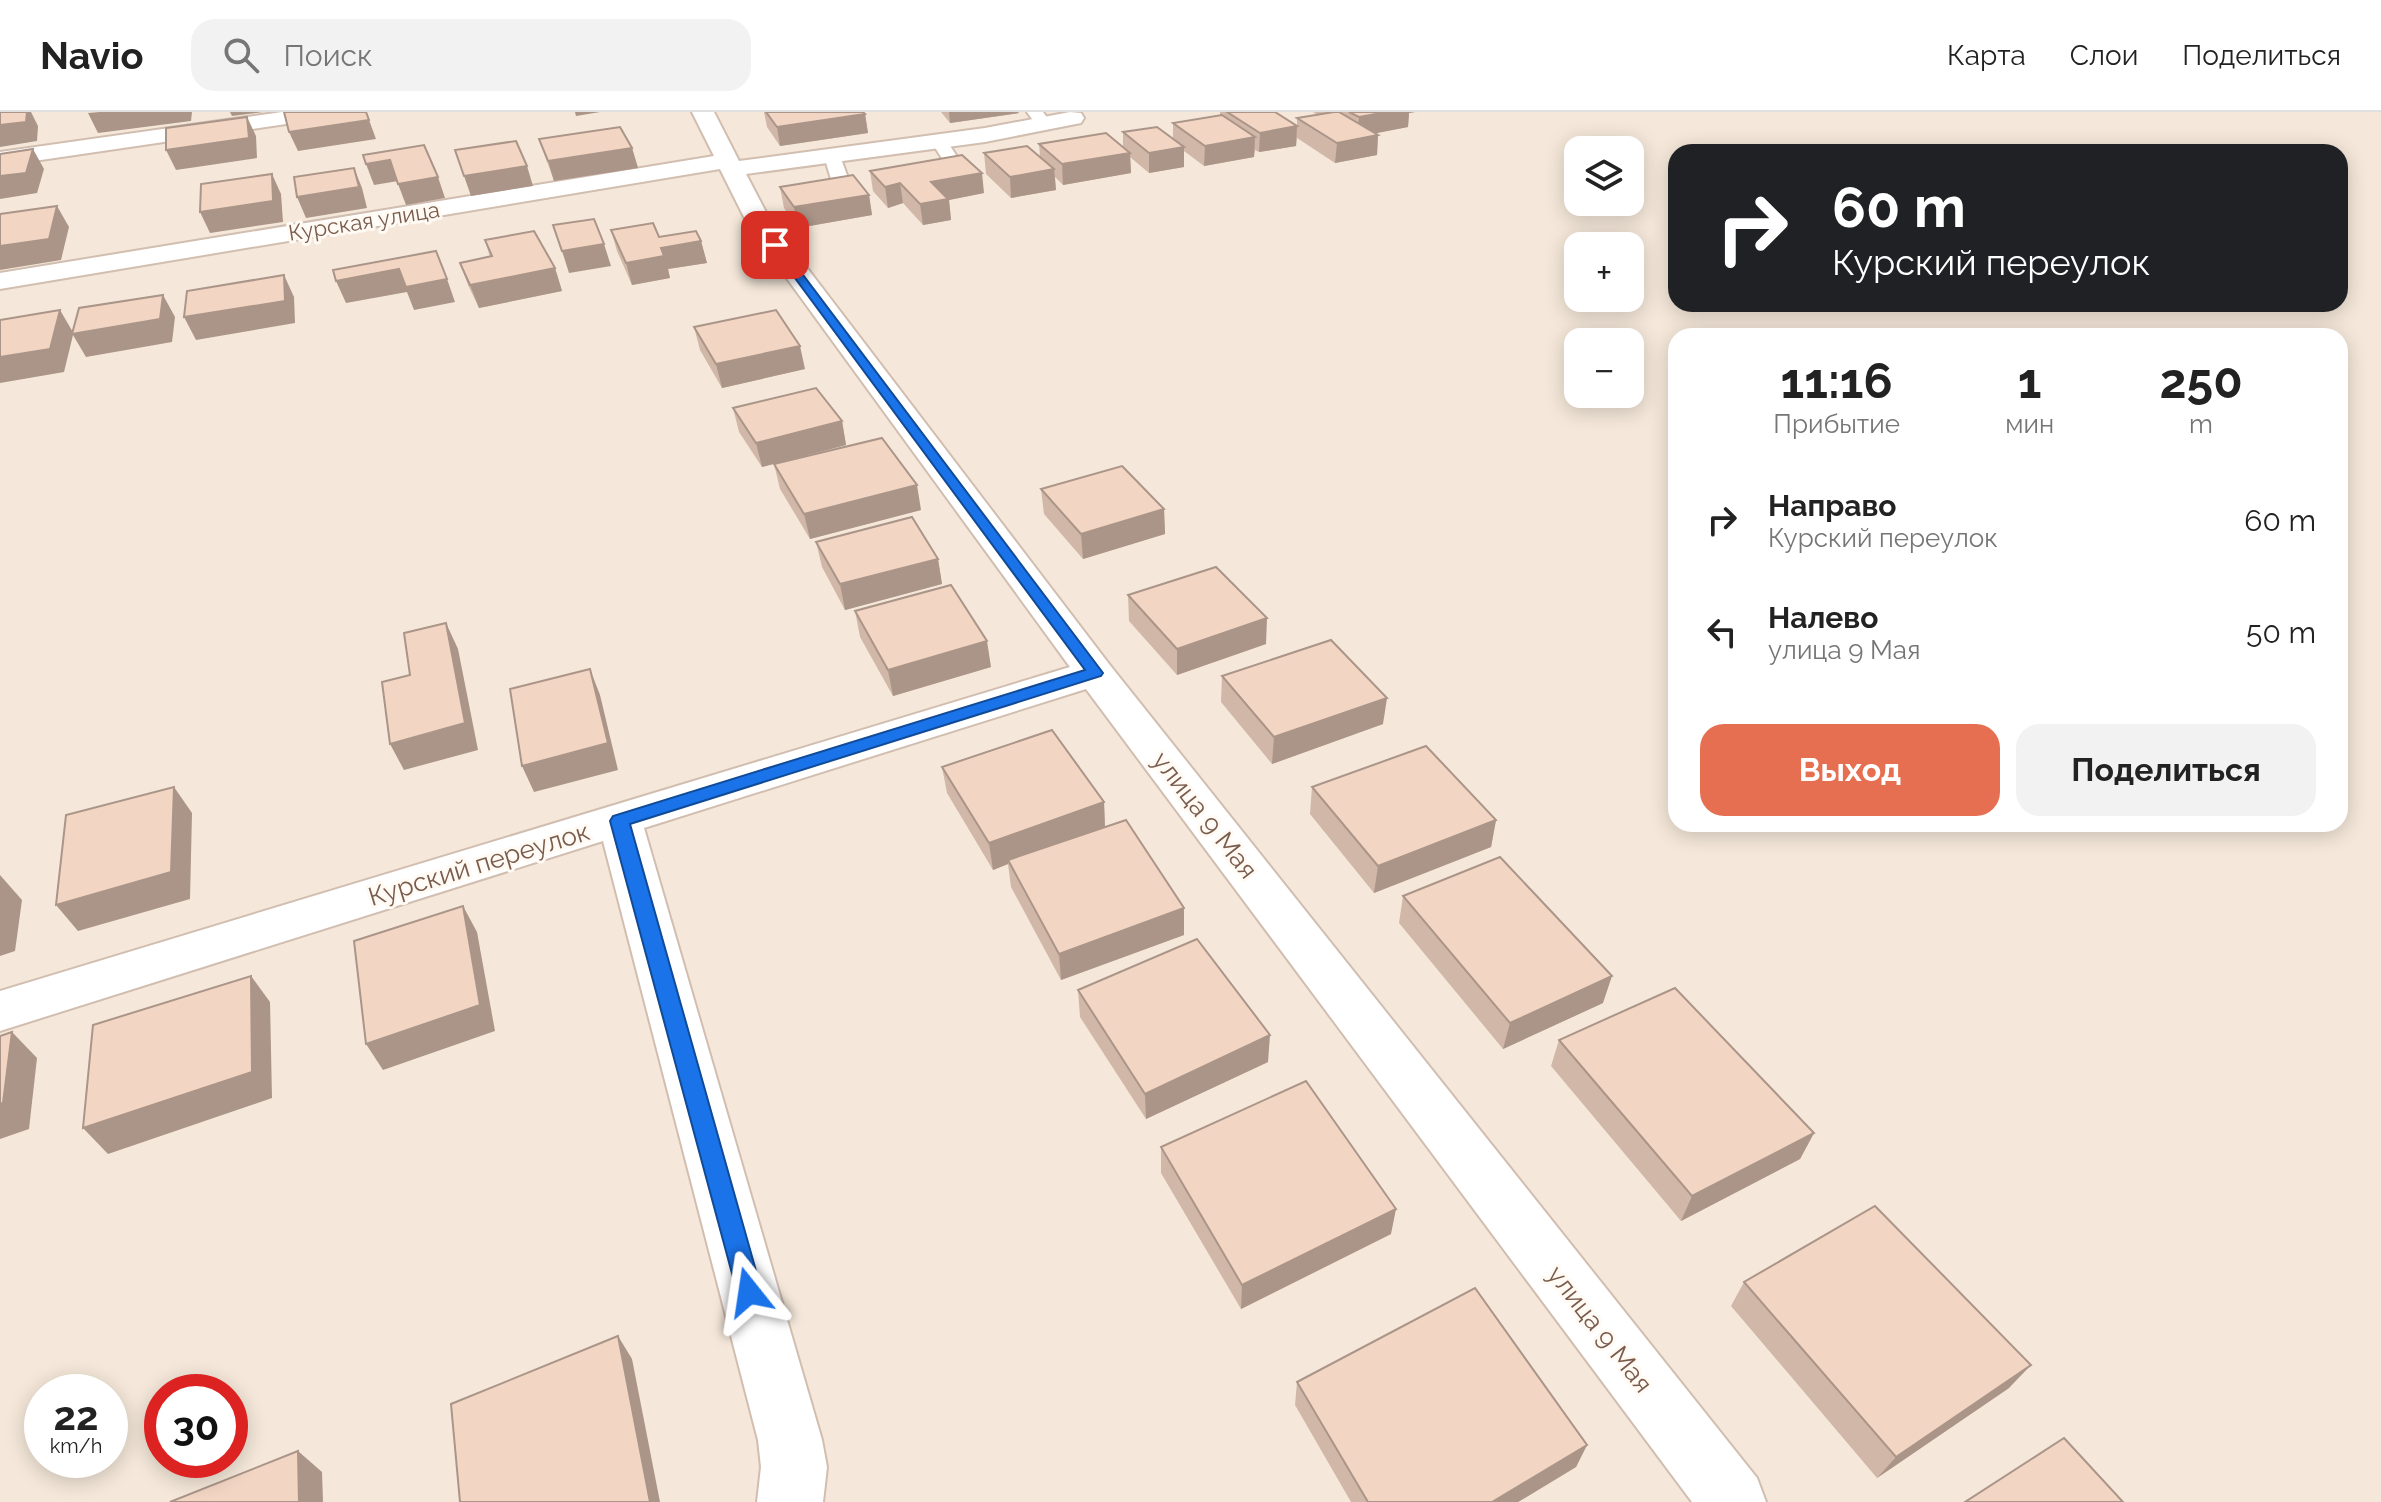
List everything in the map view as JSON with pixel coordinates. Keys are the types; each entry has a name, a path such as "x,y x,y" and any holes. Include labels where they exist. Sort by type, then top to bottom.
{"street":[{"path":"0,159 327,112"},
{"name":"улица 9 Мая","path":"703,112 757,220 1095,673 1733,1502"},
{"name":"Курская улица","path":"0,281 729,165 832,156 873,146 939,141 1039,118 1073,118"},
{"name":"Курский переулок","path":"0,1011 1095,673"},
{"path":"620,821 790,1440 794,1467 790,1502"}],"lane":[{"path":"939,141 957,169"},
{"path":"832,156 843,189"}],"shaded area":[{"path":"0,112 2381,112 2381,1502 0,1502"}],"building":[{"path":"0,112 27,112 26,122 0,125"},
{"path":"284,112 366,112 369,120 289,132"},
{"path":"766,112 863,112 865,114 777,127"},
{"path":"1227,112 1275,112 1297,126 1260,133"},
{"path":"1334,112 1378,135 1337,143 1297,118"},
{"path":"1349,112 1387,112 1359,117"},
{"path":"1222,115 1255,137 1205,146 1173,123"},
{"path":"247,117 249,138 166,150 166,128"},
{"path":"620,127 632,148 548,161 539,139"},
{"path":"1157,127 1184,147 1149,153 1123,132"},
{"path":"1106,133 1130,153 1062,164 1039,144"},
{"path":"516,141 527,166 464,176 455,150"},
{"path":"424,145 438,177 398,184 390,160 366,164 363,155"},
{"path":"1027,146 1054,169 1010,177 984,153"},
{"path":"33,149 26,173 0,176 0,154"},
{"path":"962,155 982,173 931,182 948,199 920,204 900,183 885,187 870,171"},
{"path":"354,168 359,187 297,197 294,177"},
{"path":"272,174 273,201 200,212 201,184"},
{"path":"853,175 869,195 794,207 780,187"},
{"path":"57,206 49,239 0,246 0,214"},
{"path":"594,219 604,244 562,251 553,225"},
{"path":"653,223 659,237 696,231 701,241 661,248 664,256 626,263 611,230"},
{"path":"534,231 555,268 470,285 460,263 492,256 485,240"},
{"path":"436,251 447,279 406,287 399,269 336,281 333,270"},
{"path":"284,275 285,301 184,317 187,291"},
{"path":"163,295 160,319 72,334 79,308"},
{"path":"60,310 50,349 0,357 0,320"},
{"path":"776,310 800,346 716,364 694,327"},
{"path":"816,388 842,421 756,443 733,408"},
{"path":"882,438 917,485 804,514 774,464"},
{"path":"1122,466 1164,509 1081,534 1041,489"},
{"path":"912,517 938,559 840,584 816,542"},
{"path":"1216,567 1267,618 1177,649 1128,595"},
{"path":"951,585 987,641 888,670 855,611"},
{"path":"446,623 465,723 390,744 382,682 410,675 404,633"},
{"path":"1331,640 1387,698 1274,737 1222,676"},
{"path":"590,669 608,743 522,766 510,689"},
{"path":"1052,730 1104,802 989,843 942,767"},
{"path":"1426,746 1496,820 1378,866 1312,787"},
{"path":"174,787 171,872 56,905 66,815"},
{"path":"1126,820 1184,908 1059,954 1008,860"},
{"path":"1500,857 1612,976 1510,1023 1403,896"},
{"path":"463,906 480,1005 366,1044 354,941"},
{"path":"1197,939 1270,1035 1145,1094 1078,990"},
{"path":"251,976 252,1072 83,1128 93,1025"},
{"path":"1675,988 1814,1133 1692,1196 1559,1040"},
{"path":"12,1032 3,1103 0,1104 0,1036"},
{"path":"1306,1081 1396,1209 1242,1285 1161,1147"},
{"path":"1875,1206 2031,1365 1896,1457 1744,1282"},
{"path":"1475,1288 1587,1445 1492,1502 1368,1502 1297,1382"},
{"path":"618,1336 650,1502 460,1502 451,1404"},
{"path":"2064,1438 2123,1502 1965,1502"},
{"path":"298,1451 299,1502 170,1502 230,1478 248,1478 248,1471"}],"route":[{"path":"749,1292 620,821 1095,673 775,245"}]}
